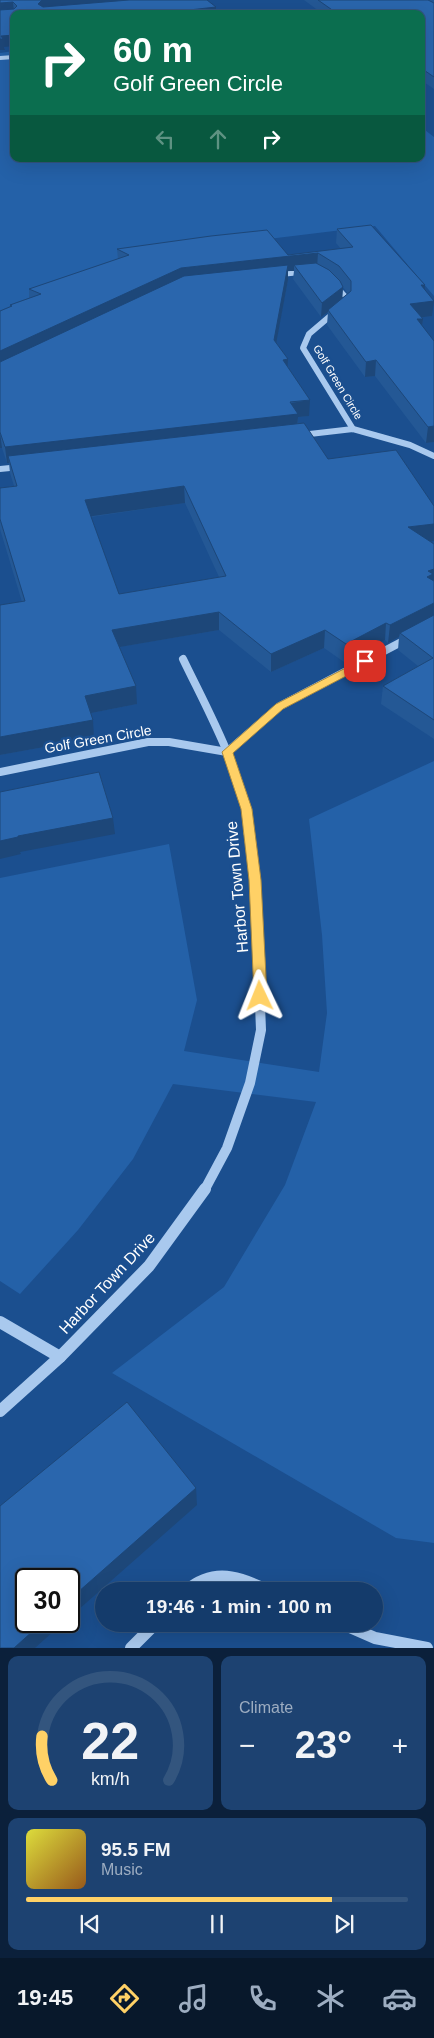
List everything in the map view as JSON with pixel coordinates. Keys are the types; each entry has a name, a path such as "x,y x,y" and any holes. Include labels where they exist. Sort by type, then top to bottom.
{"street":[{"path":"264,276 316,272"},
{"name":"Golf Green Circle","path":"333,283 346,297 347,303 309,333 304,340 303,348 353,430 410,446 434,456"},
{"path":"294,436 353,430"},
{"path":"0,469 30,466"},
{"path":"227,752 280,706 417,634"},
{"name":"Harbor Town Drive","path":"0,1411 60,1357 149,1266 199,1200 227,1148 250,1082 261,1030 255,880 246,809 227,752 183,658"},
{"name":"Golf Green Circle","path":"0,772 148,742 169,742 227,752"},
{"path":"0,1322 60,1357"},
{"path":"195,1582 223,1574 245,1582"},
{"path":"132,1648 147,1632"},
{"path":"361,1632 375,1638 427,1648"}],"shaded area":[{"path":"10,52 10,162 425,162 425,130 434,137 434,296 375,226 147,254 0,318 0,53"},
{"path":"434,761 434,1543 396,1538 112,1373 224,1287 285,1185 316,1102 173,1084 133,1159 78,1230 20,1294 0,1281 0,878 169,844 197,1000 184,1051 319,1072 327,1013 322,935 309,819"}],"building":[{"path":"0,0 42,0 38,4 43,7 129,0 207,0 216,7 189,10 10,10 10,35 1,36 3,39 0,39 0,10 14,9 17,6 13,2 0,3"},
{"path":"318,0 428,0 434,3 434,77 425,71 425,10 332,10"},
{"path":"371,225 425,285 421,285 434,301 410,304 423,319 417,319 434,341 434,426 428,427 376,360 366,362 328,310 351,291 351,281 339,266 318,253 181,268 0,351 0,311 12,306 10,305 41,294 29,289 129,255 117,249 267,230 288,255 353,247 337,229"},
{"path":"316,263 329,270 343,287 322,303 294,265"},
{"path":"288,265 274,340 288,359 283,360 310,400 290,402 298,414 5,447 0,432 0,362 184,276"},
{"path":"304,423 328,459 396,450 434,506 434,524 408,527 434,544 434,569 428,571 433,574 427,577 434,581 434,603 390,625 386,623 346,644 325,630 271,654 219,612 112,630 136,686 85,696 93,720 0,737 0,605 25,601 0,519 0,488 17,486 8,456","holes":["184,486 226,576 119,594 85,500"]},
{"path":"434,615 434,720 383,686 433,658 400,633"},
{"path":"99,772 113,818 0,841 0,792"},
{"path":"127,1402 196,1488 80,1590 80,1568 15,1568 15,1633 31,1633 14,1648 0,1648 0,1506"}],"route":[{"path":"260,996 255,880 246,809 227,752 280,706 365,661"}]}
